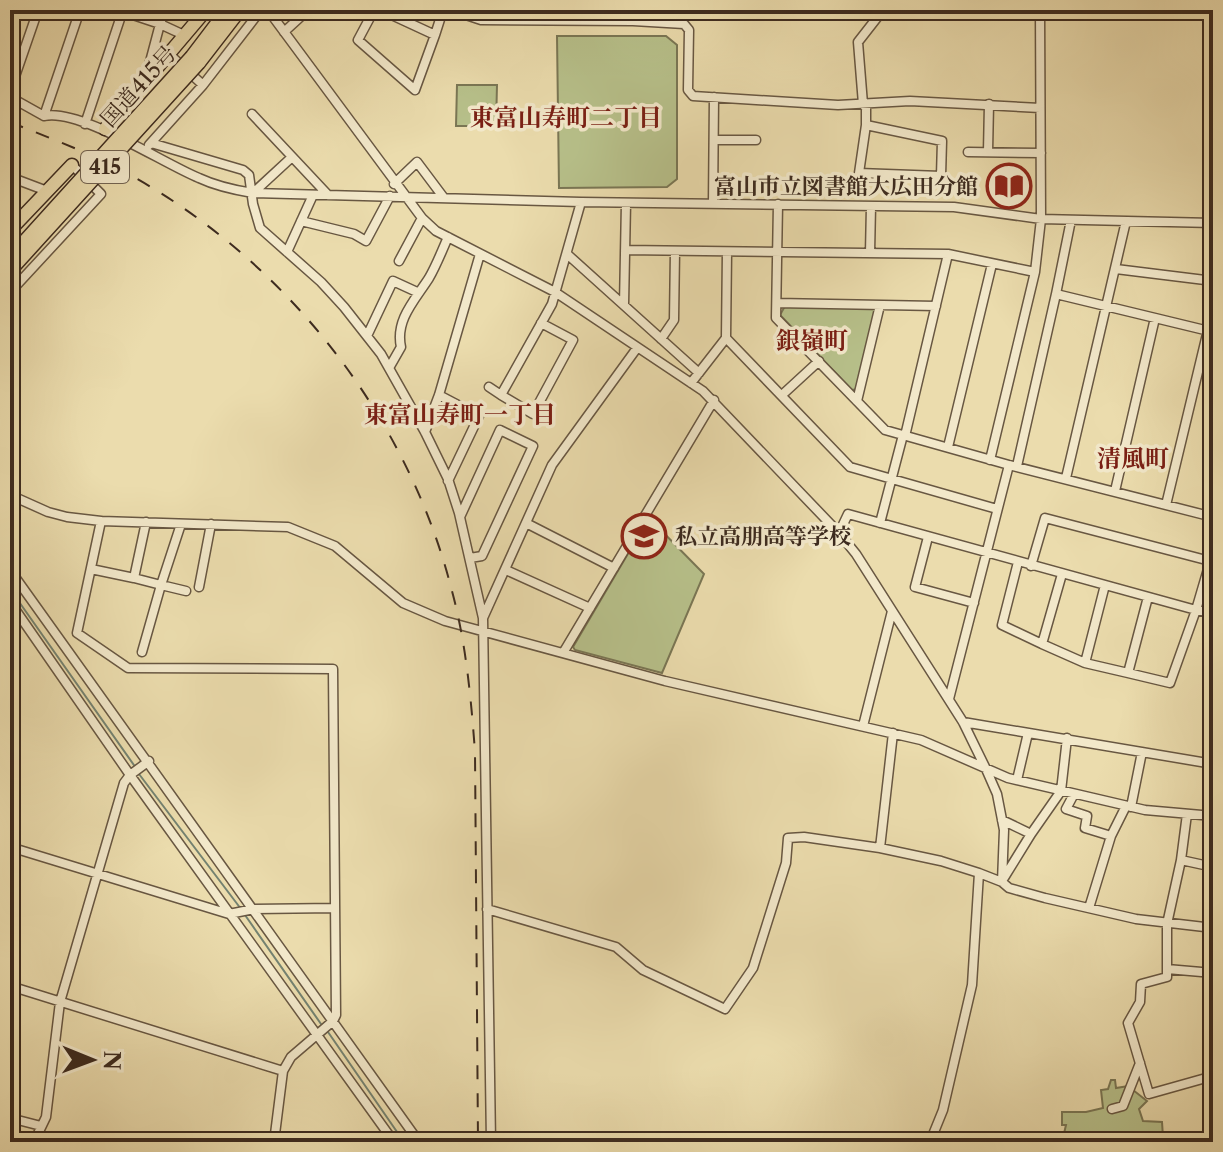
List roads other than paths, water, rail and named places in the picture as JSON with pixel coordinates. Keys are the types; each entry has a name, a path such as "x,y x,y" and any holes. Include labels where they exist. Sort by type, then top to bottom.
{"highway":[{"name":"国道415号","path":"105,129 206,10"},
{"name":"国道415号","path":"10,257 196,60 227,10"},
{"name":"国道415号","path":"10,271 240,10"},
{"name":"415","path":"10,229 72,165"}],"street":[{"path":"10,91 37,13 19,10"},
{"path":"44,116 80,10"},
{"path":"146,81 165,10"},
{"path":"143,151 203,85 261,10"},
{"path":"268,10 394,184 436,231 555,292 714,400 839,533 856,554 949,699 986,769 997,794 1004,830 1002,882"},
{"path":"284,32 308,10"},
{"path":"374,10 358,40 415,90 443,10"},
{"path":"381,10 435,35"},
{"path":"451,10 481,20 684,24 689,30 688,90 693,96 838,105 910,101 1040,108"},
{"path":"541,20 543,10"},
{"path":"586,21 588,10"},
{"path":"633,21 635,10"},
{"path":"676,10 676,23"},
{"path":"866,125 942,141 941,176 859,173 866,108 863,104 858,42 883,10"},
{"path":"990,460 1035,272 1041,219 1040,10"},
{"path":"85,124 121,11 186,36"},
{"path":"170,55 203,85"},
{"path":"10,97 44,116 55,114 105,129 199,179 253,193 626,203 954,207 1041,219 1213,223"},
{"path":"713,204 714,97"},
{"path":"988,152 989,104"},
{"path":"252,114 328,195"},
{"path":"714,140 756,140"},
{"path":"151,143 243,170 249,175 260,228 321,282 367,336 425,432 448,481 460,518 483,618 491,1142"},
{"path":"968,152 1041,153"},
{"path":"253,193 292,157"},
{"path":"394,184 417,162 444,198"},
{"path":"12,294 101,194 72,165"},
{"path":"10,177 47,191"},
{"path":"287,252 313,195"},
{"path":"301,221 354,234 366,241 390,196"},
{"path":"501,395 552,304 581,202"},
{"path":"624,305 626,203"},
{"path":"778,204 776,318 885,430 1213,517"},
{"path":"870,253 871,206"},
{"path":"399,261 422,218"},
{"path":"949,699 997,509 1013,466 1071,220"},
{"path":"1066,478 1126,221"},
{"path":"389,368 401,347 398,332 448,237"},
{"path":"625,250 948,254 1035,272"},
{"path":"661,339 674,320 675,251"},
{"path":"691,383 726,338 727,252"},
{"path":"425,432 439,395 480,254"},
{"path":"567,254 699,373"},
{"path":"880,523 948,254"},
{"path":"948,447 992,264"},
{"path":"1116,269 1213,281"},
{"path":"367,336 393,281 417,292"},
{"path":"1056,294 1211,331 1166,505"},
{"path":"777,303 936,306"},
{"path":"857,401 880,305"},
{"path":"1115,491 1155,318"},
{"path":"489,387 533,414 573,340 541,323"},
{"path":"726,338 850,467 997,509"},
{"path":"483,618 552,465 637,348"},
{"path":"782,395 819,361"},
{"path":"439,395 479,416 448,481"},
{"path":"563,653 714,400"},
{"path":"460,518 500,430 533,446 482,556 470,558"},
{"path":"10,495 48,512 101,521 288,527 335,546 403,603 445,621 665,681 931,743 1017,780 1128,806 1213,816"},
{"path":"839,533 848,514 1213,613"},
{"path":"1018,562 1002,625 1085,663 1170,683 1212,557 1045,518 1031,566"},
{"path":"69,651 77,633 101,521"},
{"path":"134,578 146,522"},
{"path":"526,523 614,568"},
{"path":"142,652 181,524"},
{"path":"199,587 211,524"},
{"path":"928,537 915,587 974,603"},
{"path":"91,569 186,591"},
{"path":"10,570 419,1142"},
{"path":"506,570 590,608"},
{"path":"1042,644 1062,574"},
{"path":"1085,663 1105,585"},
{"path":"1128,673 1148,597"},
{"path":"10,602 130,775 394,1142"},
{"path":"863,726 892,611"},
{"path":"77,633 128,668 333,669 336,1015 291,1057 283,1071 274,1142"},
{"path":"963,722 1213,764"},
{"path":"880,848 893,733"},
{"path":"1017,780 1028,733"},
{"path":"1002,882 1061,791 1067,738"},
{"path":"1089,908 1111,836 1128,806 1142,752"},
{"path":"34,1142 46,1117 60,1002 124,783 149,761"},
{"path":"1074,794 1066,809 1087,816 1085,828 1111,836"},
{"path":"1187,814 1167,924 1167,977 1141,984 1140,1002 1128,1023 1149,1094 1213,1076"},
{"path":"1002,820 1031,834"},
{"path":"487,909 616,947 643,970 725,1009 753,968 786,863 788,838 804,837 880,848 941,861 1002,882 1009,888 1089,908 1167,924 1213,928"},
{"path":"10,847 229,914 254,909 335,908"},
{"path":"1181,860 1213,867"},
{"path":"930,1142 943,1110 972,985 979,873"},
{"path":"1167,969 1213,973"},
{"path":"10,986 283,1071"},
{"path":"1112,1109 1123,1106 1140,1063"},
{"path":"10,1118 41,1126"}],"waterway":[{"path":"10,589 136,768"},
{"path":"139,774 241,909"},
{"path":"245,915 321,1024"},
{"path":"328,1032 404,1142"}],"railway":[{"path":"10,122 121,170 180,205 234,247 285,294 330,346 370,402 404,462 431,525 452,591 470,691 475,752 478,1142"}],"place":[{"name":"富山市立図書館大広田分館","path":"1009,186"},
{"name":"私立高朋高等学校","path":"644,536"}],"district":[{"name":"東富山寿町二丁目","path":"566,118"},
{"name":"銀嶺町","path":"812,341"},
{"name":"東富山寿町一丁目","path":"460,415"},
{"name":"清風町","path":"1133,459"}]}
